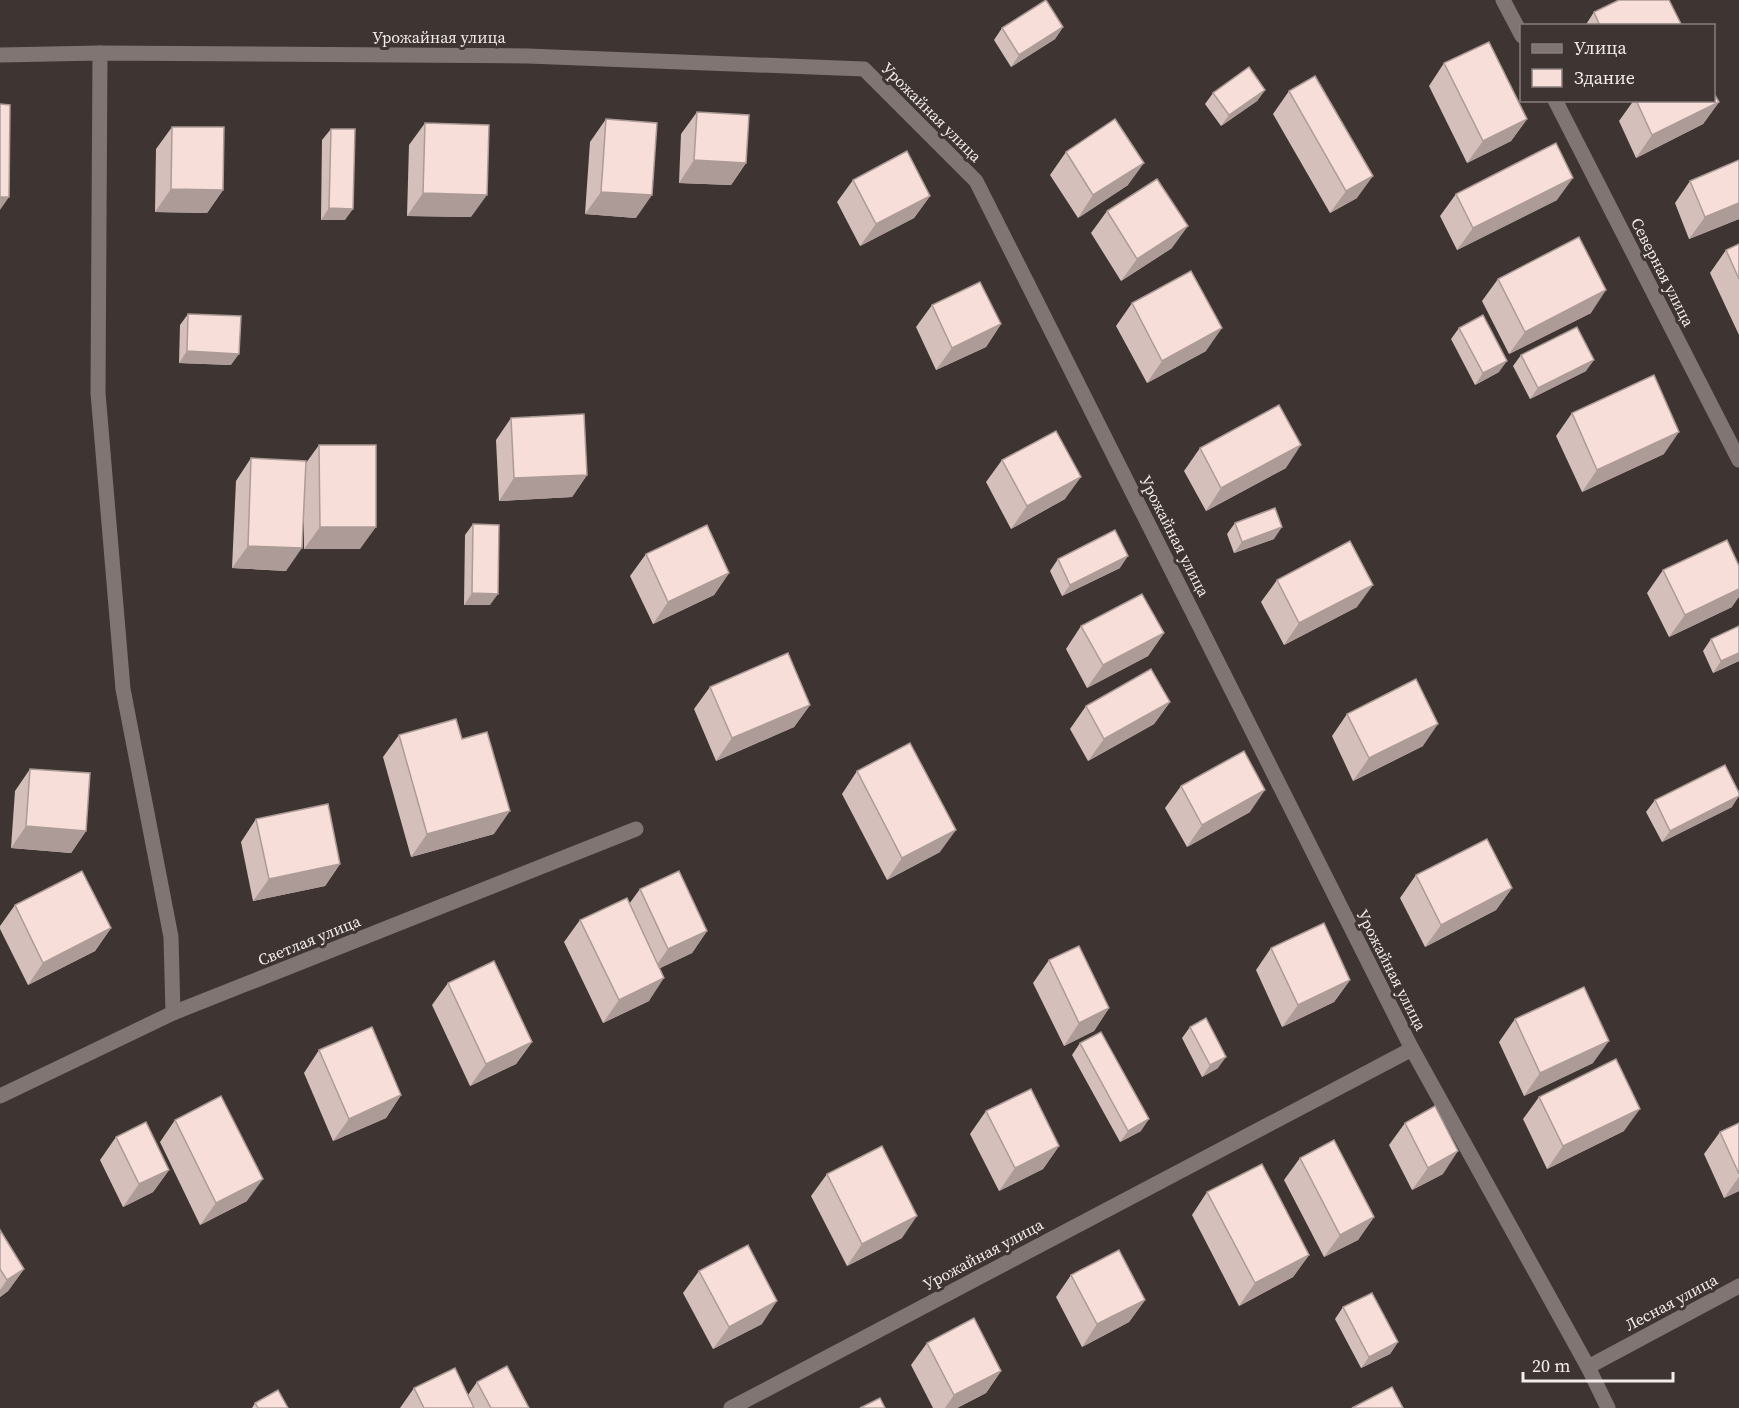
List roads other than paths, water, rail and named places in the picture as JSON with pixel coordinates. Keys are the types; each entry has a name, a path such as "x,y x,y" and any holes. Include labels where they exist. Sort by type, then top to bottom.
{"street":[{"path":"1503,0 1520,34"},
{"path":"100,53 98,393 123,689 171,937 173,1013"},
{"name":"Урожайная улица","path":"0,55 100,53 528,56 864,69 976,181 1412,1049 1588,1366 1608,1408"},
{"name":"Северная улица","path":"1556,102 1739,460"},
{"name":"Светлая улица","path":"0,1096 173,1013 636,829"},
{"name":"Урожайная улица","path":"731,1408 1412,1049"},
{"name":"Лесная улица","path":"1588,1366 1739,1286"}]}
